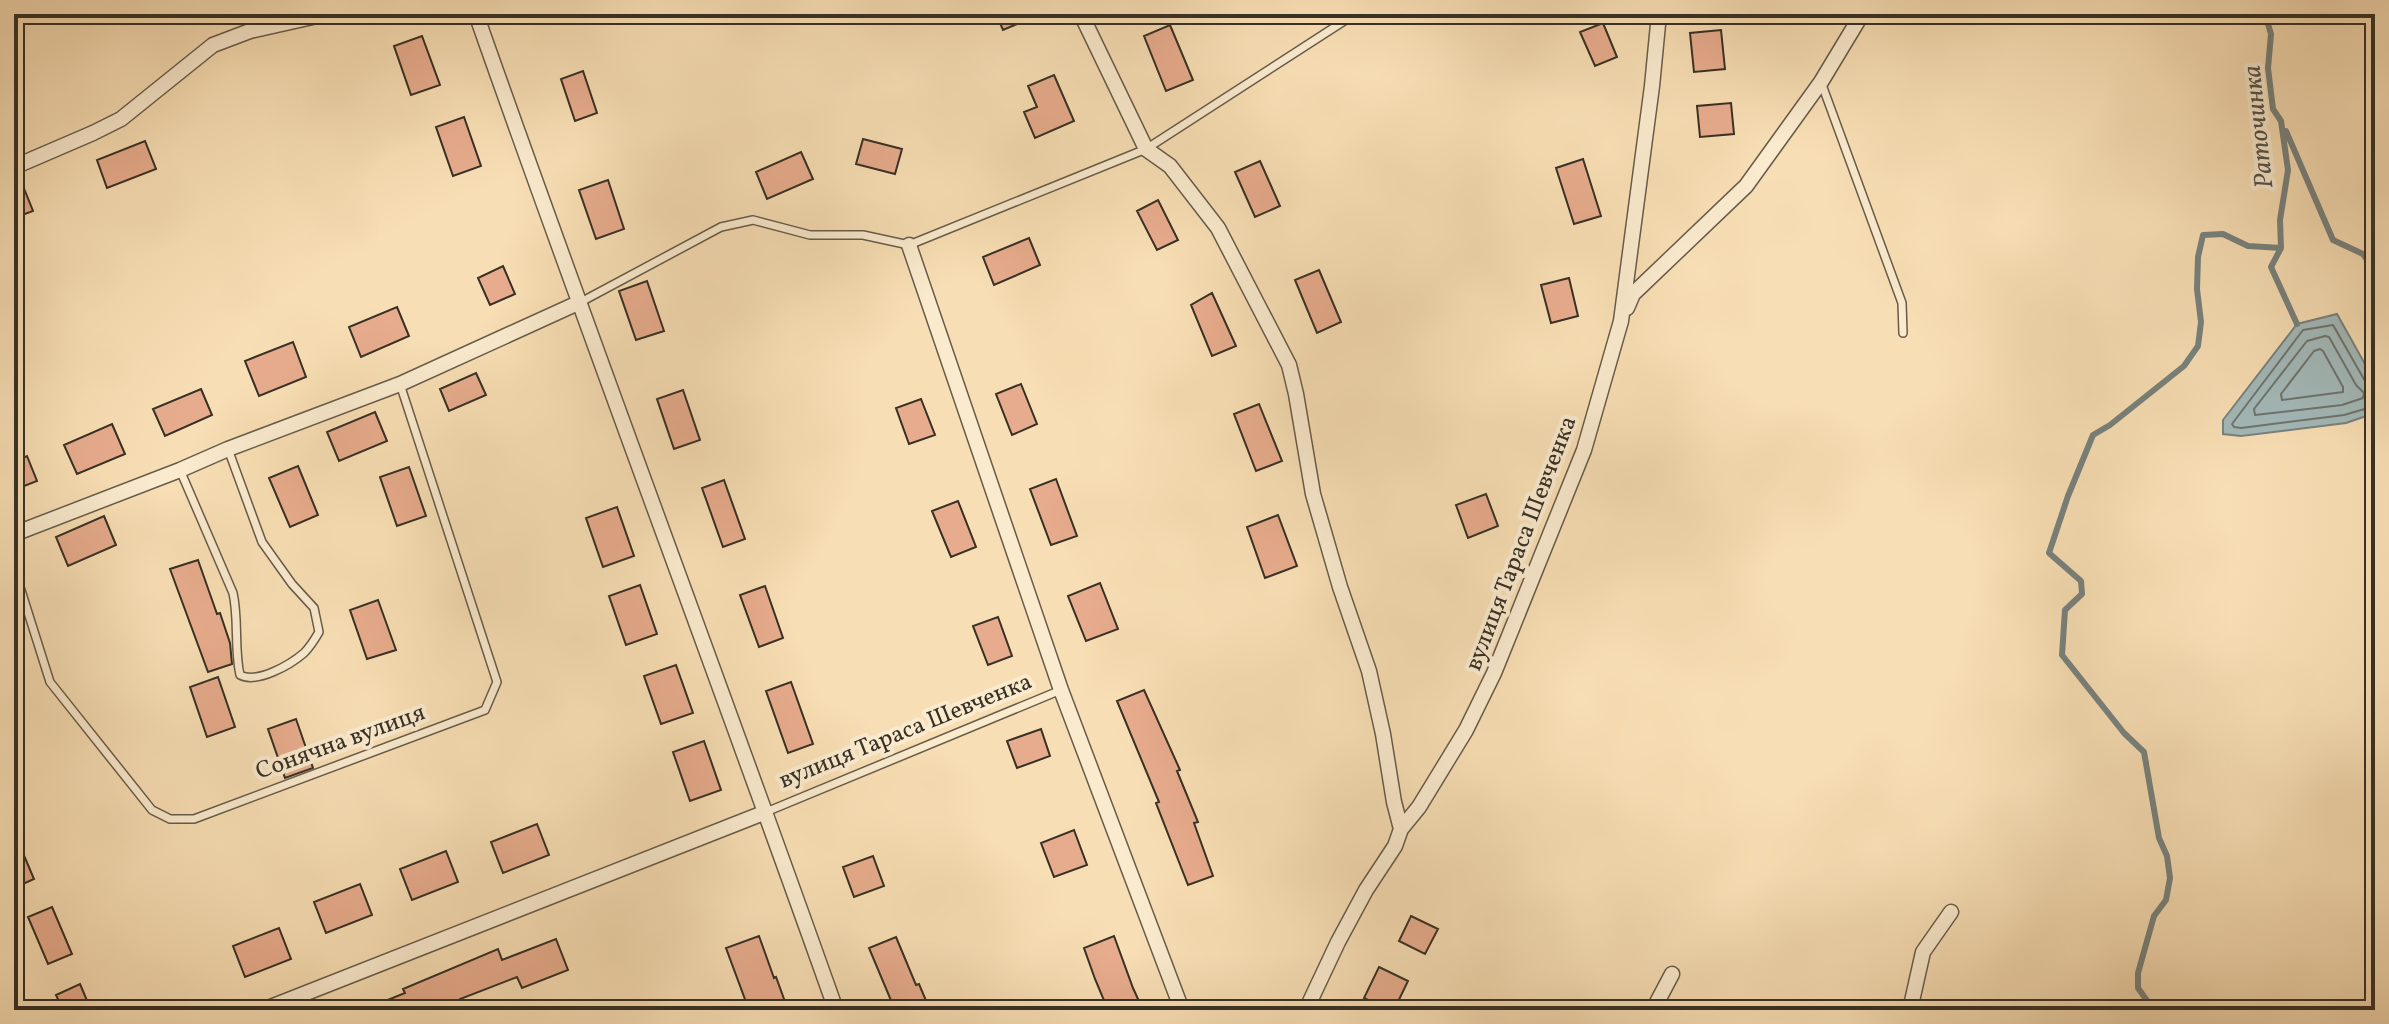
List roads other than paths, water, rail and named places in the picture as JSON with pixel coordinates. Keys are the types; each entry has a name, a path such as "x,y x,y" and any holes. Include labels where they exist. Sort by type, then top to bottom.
{"street":[{"path":"14,167 121,119 213,45 250,31 326,14"},
{"path":"476,14 836,1010"},
{"path":"1081,14 1146,149 1170,166 1218,228 1289,365 1313,494 1369,671 1401,829"},
{"name":"вулиця Тараса Шевченка","path":"1306,1010 1366,890 1395,846 1401,829 1419,807 1466,730 1494,673 1584,450 1621,321 1659,14"},
{"path":"1621,321 1633,294 1746,186 1821,82 1862,14"},
{"name":"вулиця Тараса Шевченка","path":"909,245 1061,690 1182,1010"},
{"path":"14,534 400,384 578,303"},
{"path":"263,1010 766,812"},
{"path":"1910,1010 1923,952 1951,912"},
{"path":"1653,1010 1672,974"},
{"path":"14,1000 18,1010"}],"lane":[{"path":"578,303 721,227 753,220 810,235 863,235 909,245 1146,149 1355,14"},
{"path":"1821,82 1902,303 1903,333"},
{"name":"Сонячна вулиця","path":"14,568 50,682 152,810 170,819 194,819 485,710 497,682 400,384"},
{"path":"180,470 233,593 240,675 246,679 258,677 287,665 303,653 319,632 318,621 314,608 262,542 228,449"},
{"name":"вулиця Тараса Шевченка","path":"766,812 1061,690"}],"water":[{"path":"2337,314 2375,382 2375,413 2346,423 2241,436 2223,434 2223,420 2297,324"}],"waterway":[{"name":"Раточинка","path":"2265,14 2271,34 2268,68 2273,109 2281,121 2288,170 2280,220 2281,248 2271,267 2297,324"},
{"path":"2286,131 2333,240 2363,254 2375,271"},
{"path":"2148,1010 2148,1002 2138,988 2138,973 2154,916 2166,900 2170,878 2167,856 2159,838 2144,752 2124,733 2062,655 2065,610 2082,594 2081,581 2049,553 2093,435 2184,366 2198,346 2201,322 2197,289 2198,257 2203,235 2223,234 2248,246 2281,248"}]}
